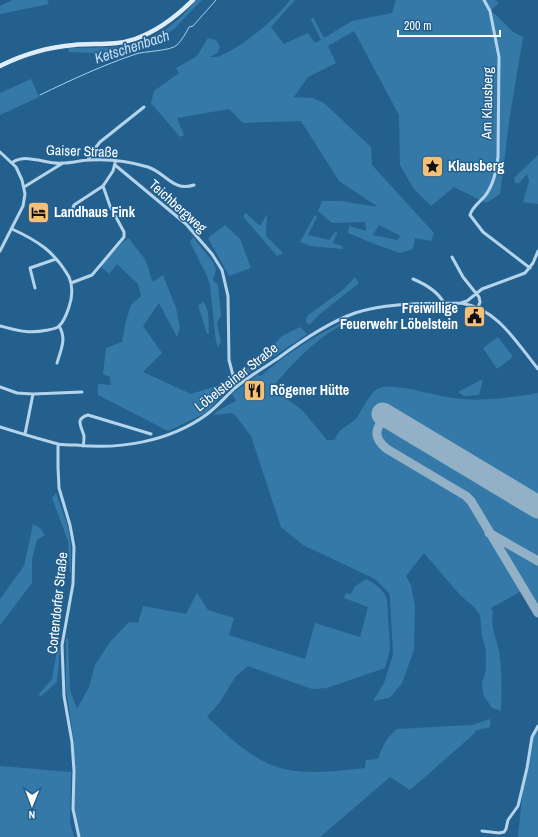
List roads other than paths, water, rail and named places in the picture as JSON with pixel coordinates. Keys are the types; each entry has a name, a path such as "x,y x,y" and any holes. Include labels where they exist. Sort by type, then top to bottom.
{"street":[{"path":"0,66 21,57 65,46 76,44 109,44 134,40 149,34 171,20 193,0"},
{"name":"Am Klausberg","path":"484,0 490,11 499,57 498,157 496,171 491,186 472,210 470,215 483,232 530,268"},
{"path":"88,160 100,142 144,106"},
{"path":"0,152 13,162 24,187 23,206 0,251"},
{"name":"Gaiser Straße","path":"13,162 24,158 63,163 88,160 148,167 155,170 178,186 188,187 194,185"},
{"path":"24,187 63,163"},
{"path":"73,208 74,205 103,186 113,171 115,163"},
{"name":"Teichbergweg","path":"115,163 186,224 212,254 222,270 228,296 229,360 236,387"},
{"path":"71,283 92,275 124,237 124,232 110,206 103,186"},
{"path":"0,326 33,333 53,329 59,326 70,302 71,283 69,277 56,259 42,245 12,228"},
{"path":"530,268 538,251"},
{"path":"452,257 462,277 479,297 480,300 478,308"},
{"path":"35,288 30,268 56,259"},
{"name":"Löbelsteiner Straße","path":"0,427 58,444 83,446 119,446 163,436 193,423 206,415 236,387 317,331 346,317 368,309 389,306 460,303 489,286 520,275 530,268"},
{"path":"413,279 426,286 440,297 444,304"},
{"path":"460,303 478,308 490,314 505,327 538,369"},
{"path":"57,363 64,345 63,334 59,326"},
{"path":"0,388 17,393 33,394 82,392"},
{"path":"25,434 33,394"},
{"path":"83,446 84,437 80,428 80,422 82,417 88,415 151,434"},
{"name":"Cortendorfer Straße","path":"58,444 59,488 70,524 74,547 72,584 62,645 64,696 72,742 74,771 73,809 79,837"},
{"path":"482,831 499,833 504,832 506,829 508,820 518,806 532,738 538,726"}],"waterway":[{"name":"Ketschenbach","path":"40,95 124,58 140,53 164,50 174,47 181,41 189,27 193,26 216,0"}],"place":[{"name":"Klausberg","path":"432,166"},
{"name":"Landhaus Fink","path":"39,212"},
{"name":"Freiwillige Feuerwehr Löbelstein","path":"474,316"},
{"name":"Rögener Hütte","path":"255,390"}]}
